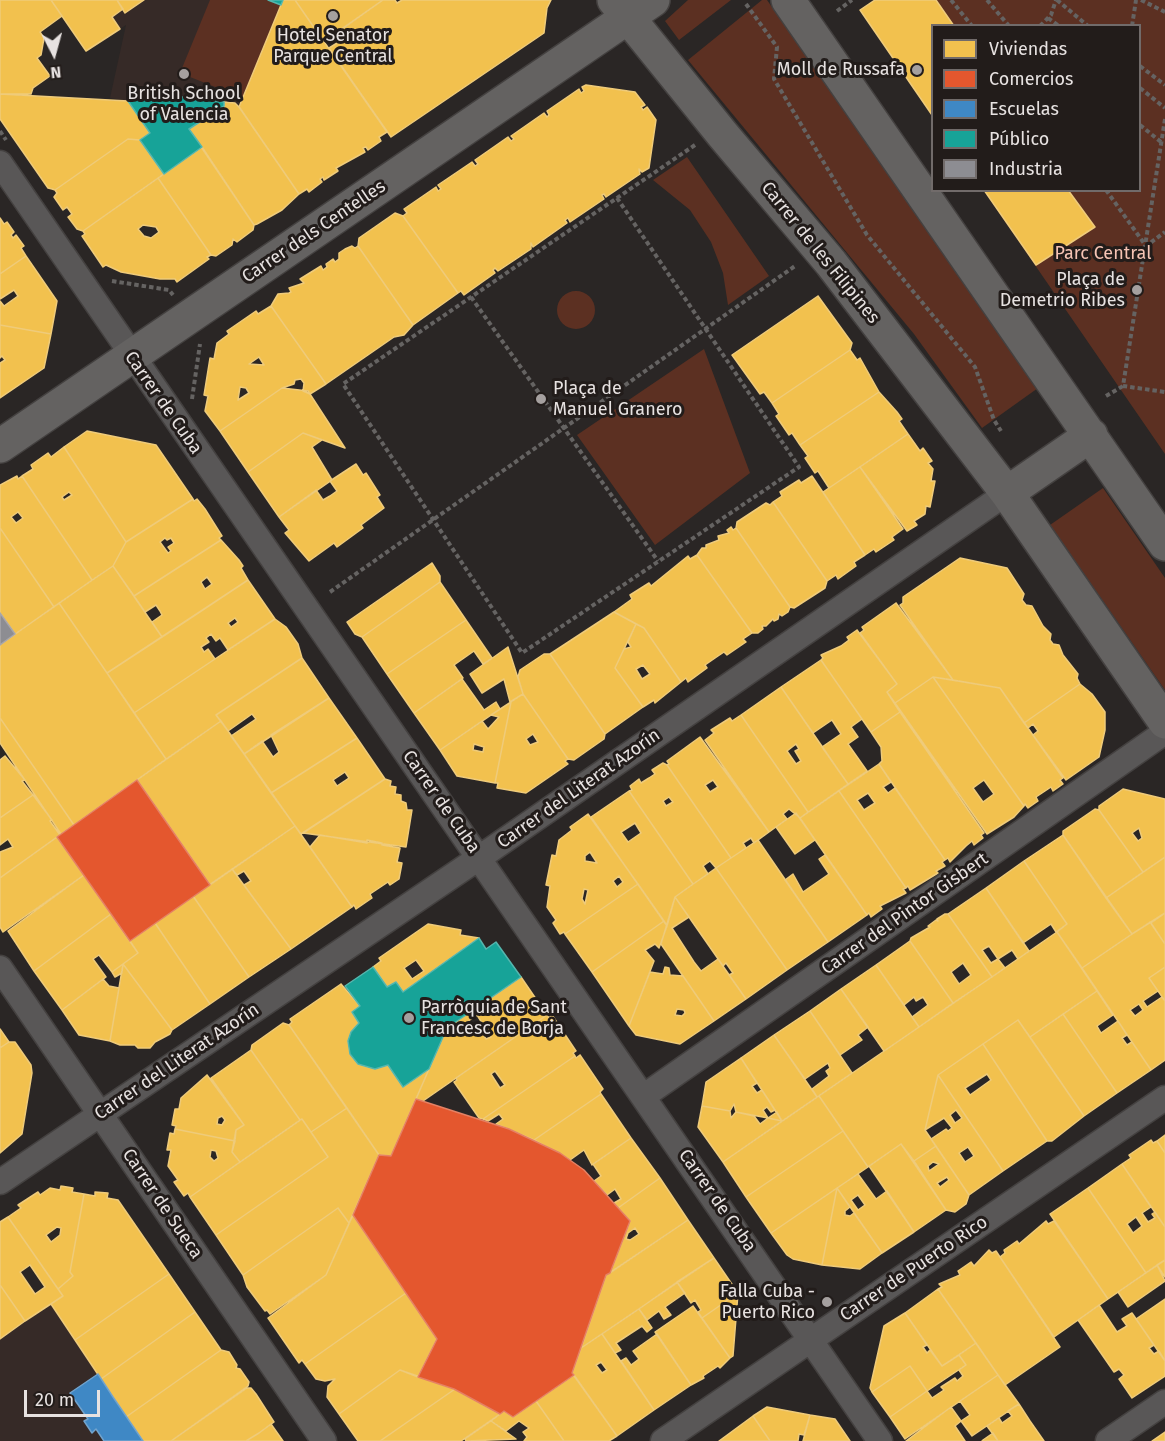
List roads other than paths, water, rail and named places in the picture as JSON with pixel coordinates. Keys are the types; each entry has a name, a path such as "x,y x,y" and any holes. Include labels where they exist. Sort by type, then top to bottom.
{"main road":[{"path":"788,0 1165,544"},
{"name":"Carrer dels Centelles","path":"0,446 132,358 631,6"},
{"name":"Carrer de les Filipines","path":"631,6 1007,493 1165,722"},
{"path":"1007,493 1091,435"}],"street":[{"name":"Carrer de Cuba","path":"0,163 132,358 480,857 880,1441"},
{"name":"Carrer del Literat Azorín","path":"0,1182 480,857 1007,493"},
{"name":"Carrer del Pintor Gisbert","path":"644,1096 1165,732"},
{"name":"Carrer de Sueca","path":"0,968 324,1441"},
{"name":"Carrer de Puerto Rico","path":"663,1441 1165,1098"},
{"path":"1108,1441 1165,1402"}],"place":[{"name":"Hotel Senator Parque Central","path":"333,16"},
{"name":"Moll de Russafa","path":"917,70"},
{"name":"British School of Valencia","path":"184,74"},
{"name":"Plaça de Demetrio Ribes","path":"1137,290"},
{"name":"Plaça de Manuel Granero","path":"541,399"},
{"name":"Parròquia de Sant Francesc de Borja","path":"409,1018"},
{"name":"Falla Cuba - Puerto Rico","path":"827,1302"}],"park label":[{"name":"Parc Central","path":"1103,254"}]}
